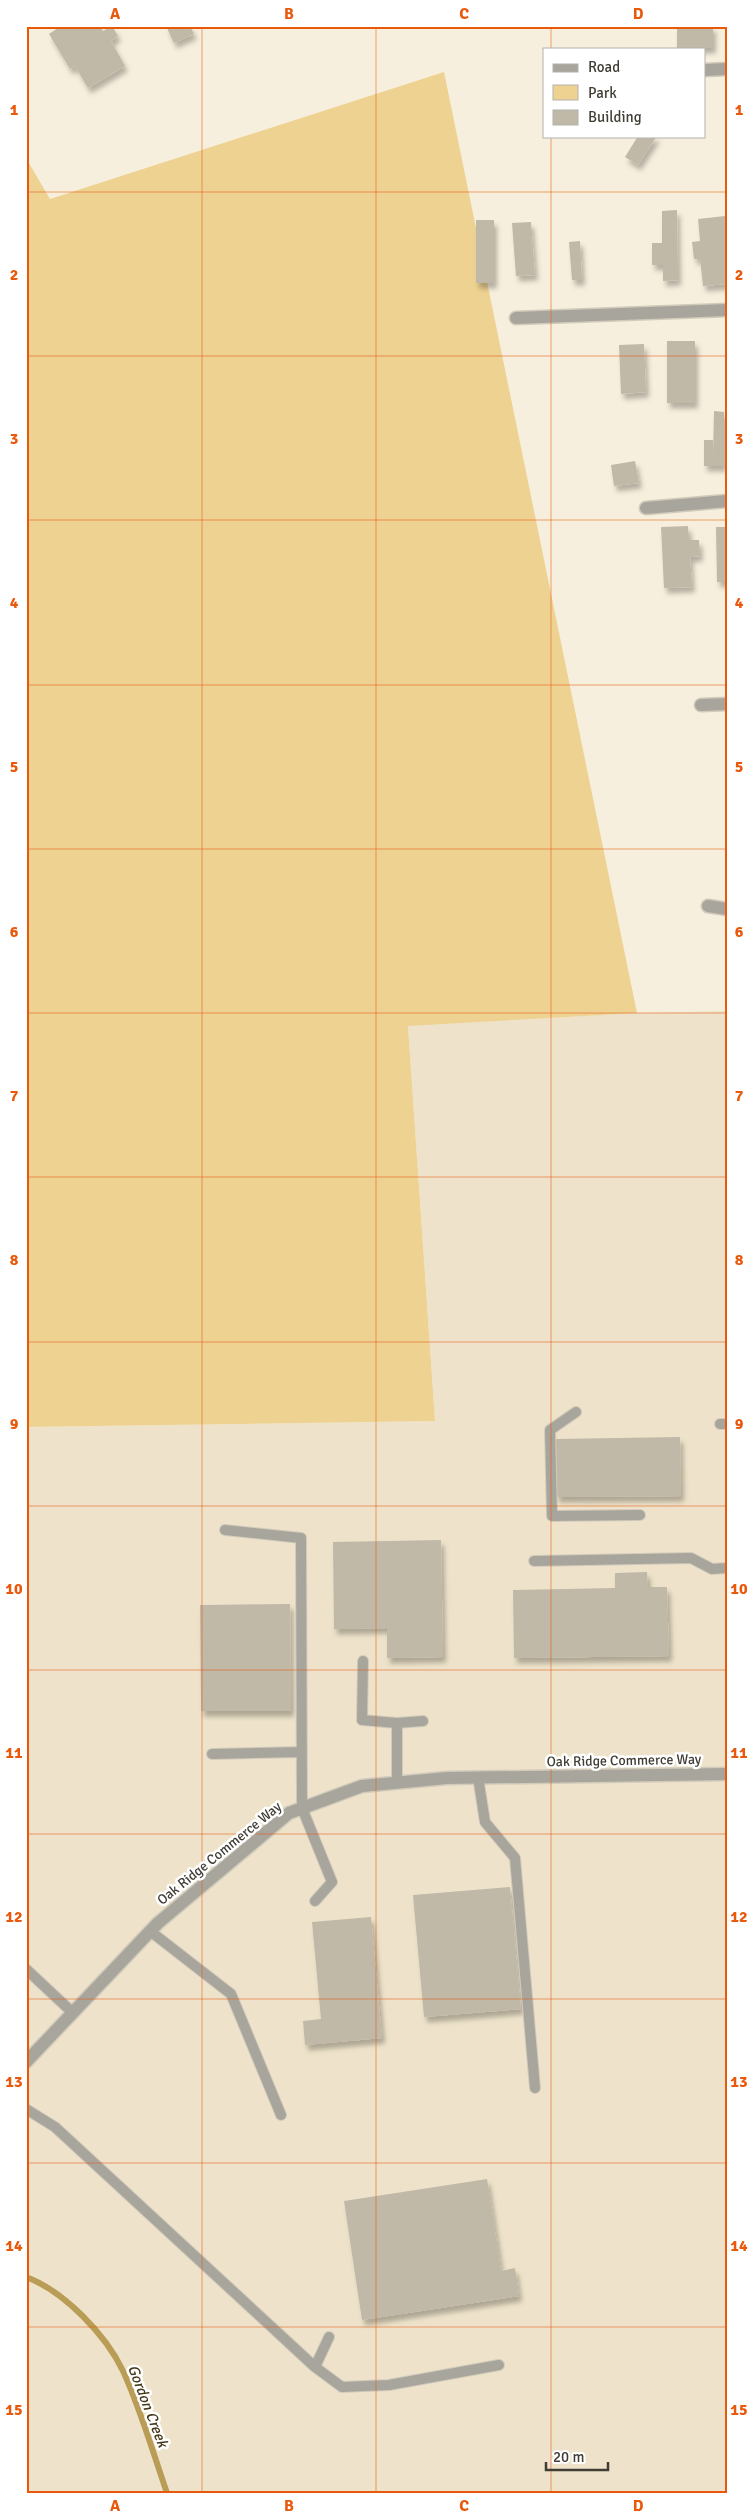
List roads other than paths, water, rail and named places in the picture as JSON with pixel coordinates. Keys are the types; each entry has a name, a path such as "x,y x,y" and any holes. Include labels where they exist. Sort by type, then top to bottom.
{"street":[{"path":"706,70 727,69"},
{"path":"516,318 727,310"},
{"path":"646,508 727,501"},
{"path":"701,705 727,704"},
{"path":"708,906 727,908"},
{"name":"Oak Ridge Commerce Way","path":"26,2062 150,1931 288,1813 362,1786 397,1782 478,1777 727,1774"}],"lane":[{"path":"576,1412 550,1430 552,1516 640,1514"},
{"path":"225,1530 301,1538 302,1808 332,1882 315,1901"},
{"path":"534,1561 691,1558 712,1569 727,1568"},
{"path":"363,1660 362,1720 397,1723 423,1721"},
{"path":"397,1723 397,1782"},
{"path":"212,1754 302,1752"},
{"path":"478,1777 485,1822 515,1858 535,2088"},
{"path":"150,1931 230,1994 281,2115"},
{"path":"26,1968 73,2013"},
{"path":"26,2109 55,2127 315,2367 342,2387 389,2385 500,2365"},
{"path":"315,2367 329,2337"}],"waterway":[{"name":"Gordon Creek","path":"26,2277 69,2303 95,2329 116,2357 136,2401 167,2493"}]}
